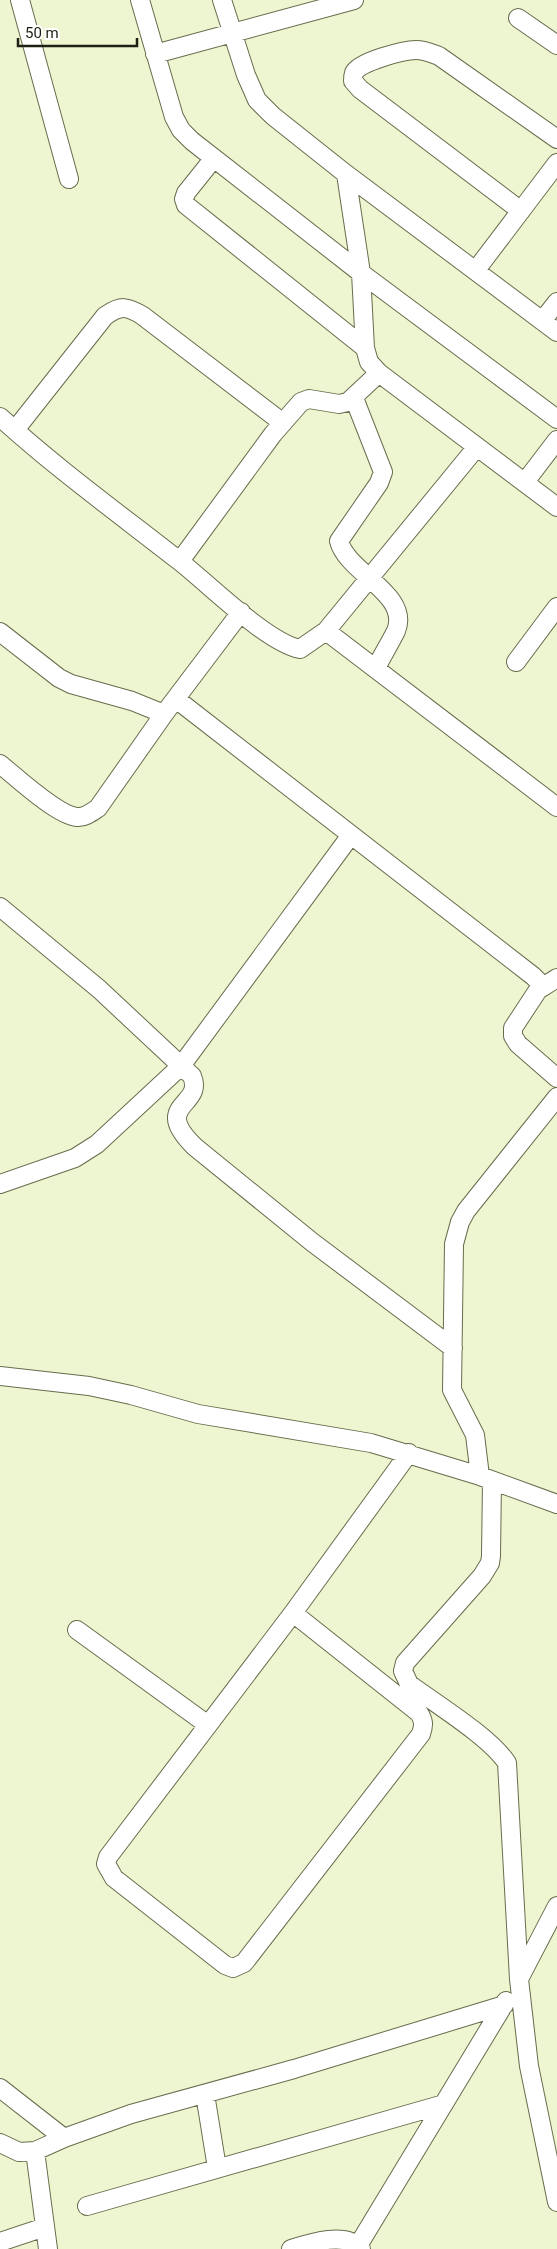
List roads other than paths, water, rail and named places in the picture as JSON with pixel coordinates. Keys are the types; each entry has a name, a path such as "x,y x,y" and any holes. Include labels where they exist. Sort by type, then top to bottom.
{"street":[{"path":"20,0 69,179"},
{"path":"140,0 174,117 181,130 192,141 361,273 557,419"},
{"path":"222,0 231,34 257,100 273,116 346,174 557,332"},
{"path":"155,54 231,34 319,5 354,0"},
{"path":"518,18 557,45"},
{"path":"521,211 360,88 353,81 354,72 361,66 382,58 414,50 426,50 439,56 557,139"},
{"path":"214,158 186,193 184,199 186,205 365,348"},
{"path":"476,270 557,163"},
{"path":"346,174 361,273 365,348 369,362 379,373 476,448 557,507"},
{"path":"542,321 557,302"},
{"path":"15,430 105,316 116,308 130,308 144,316 283,423"},
{"path":"180,561 283,423 301,402 309,399 339,404 348,402 379,373"},
{"path":"354,398 383,472 379,483 339,541 341,549 347,558 392,600 398,620 396,630 376,668"},
{"path":"0,417 241,612 288,647 300,649 326,631 476,448"},
{"path":"525,482 557,440"},
{"path":"516,662 557,607"},
{"path":"0,764 61,812 77,817 88,814 98,808 164,714 241,612"},
{"path":"326,631 557,807"},
{"path":"0,632 59,678 71,684 132,701 164,714"},
{"path":"176,698 533,976 540,983 538,990 513,1028 513,1036 518,1044 557,1078"},
{"path":"0,1184 80,1154 97,1144 181,1066 351,835"},
{"path":"0,907 92,983 192,1076 195,1086 194,1091 177,1113 176,1119 182,1135 312,1242 453,1348"},
{"path":"538,990 557,978"},
{"path":"557,1097 466,1211 460,1222 454,1244 452,1390 475,1435 486,1479 490,1563 482,1576 405,1664 403,1671 409,1684 487,1742 501,1755 506,1763 519,1979 534,2099 557,2202"},
{"path":"0,1376 89,1386 131,1395 198,1414 371,1443 486,1479 557,1504"},
{"path":"293,1613 419,1713 424,1721 421,1734 244,1963 233,1968 225,1965 114,1878 106,1864 108,1857 293,1613 409,1454"},
{"path":"77,1630 208,1725"},
{"path":"291,2249 317,2242 343,2240 359,2248 504,2005 557,1906"},
{"path":"0,2143 19,2152 35,2151 64,2138 131,2114 294,2069 504,2005"},
{"path":"0,2088 64,2138"},
{"path":"206,2094 217,2168"},
{"path":"87,2206 444,2104"},
{"path":"35,2151 48,2249"},
{"path":"0,2242 45,2227"}]}
